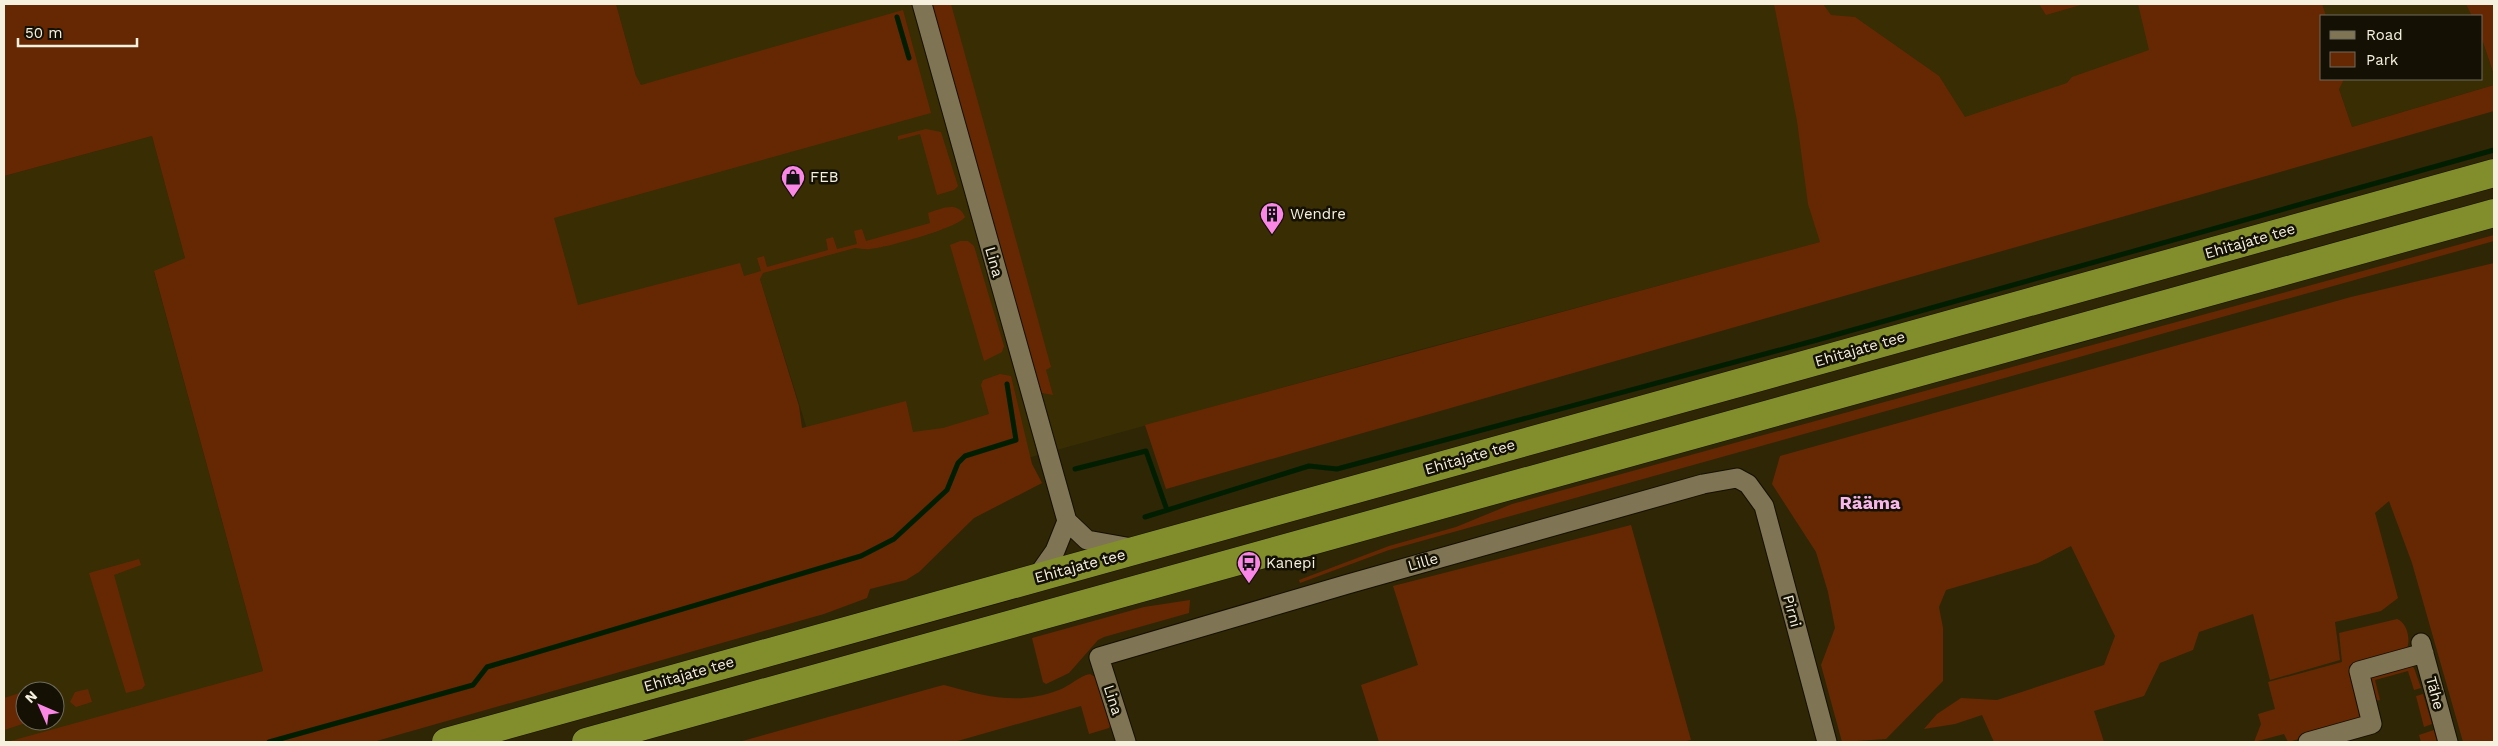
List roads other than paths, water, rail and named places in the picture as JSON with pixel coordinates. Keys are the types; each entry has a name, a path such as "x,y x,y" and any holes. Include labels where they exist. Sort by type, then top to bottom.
{"highway":[{"name":"Ehitajate tee","path":"446,742 2494,173"},
{"path":"586,742 2494,213"}],"street":[{"name":"Lina","path":"922,4 1067,521"},
{"name":"Lille","path":"1099,657 1348,584 1703,484 1738,478 1748,484"},
{"name":"Pirni","path":"1748,484 1764,506 1827,742"},
{"path":"1036,578 1054,551 1067,521 1087,540 1138,550"},
{"name":"Tähe","path":"2308,742 2372,724 2359,671 2423,648 2448,742"},
{"name":"Lina","path":"1099,657 1126,742"}],"waterway":[{"path":"897,17 909,58"},
{"path":"1145,517 1309,466 1337,469 1817,340 2494,150"},
{"path":"269,742 473,685 487,667 861,556 894,539 947,490 958,463 965,456 1016,440 1007,384"},
{"path":"1075,469 1146,451 1167,510"}],"place":[{"name":"FEB","path":"793,198"},
{"name":"Wendre","path":"1272,235"},
{"name":"Kanepi","path":"1249,584"}],"district":[{"name":"Rääma","path":"1870,502"}]}
